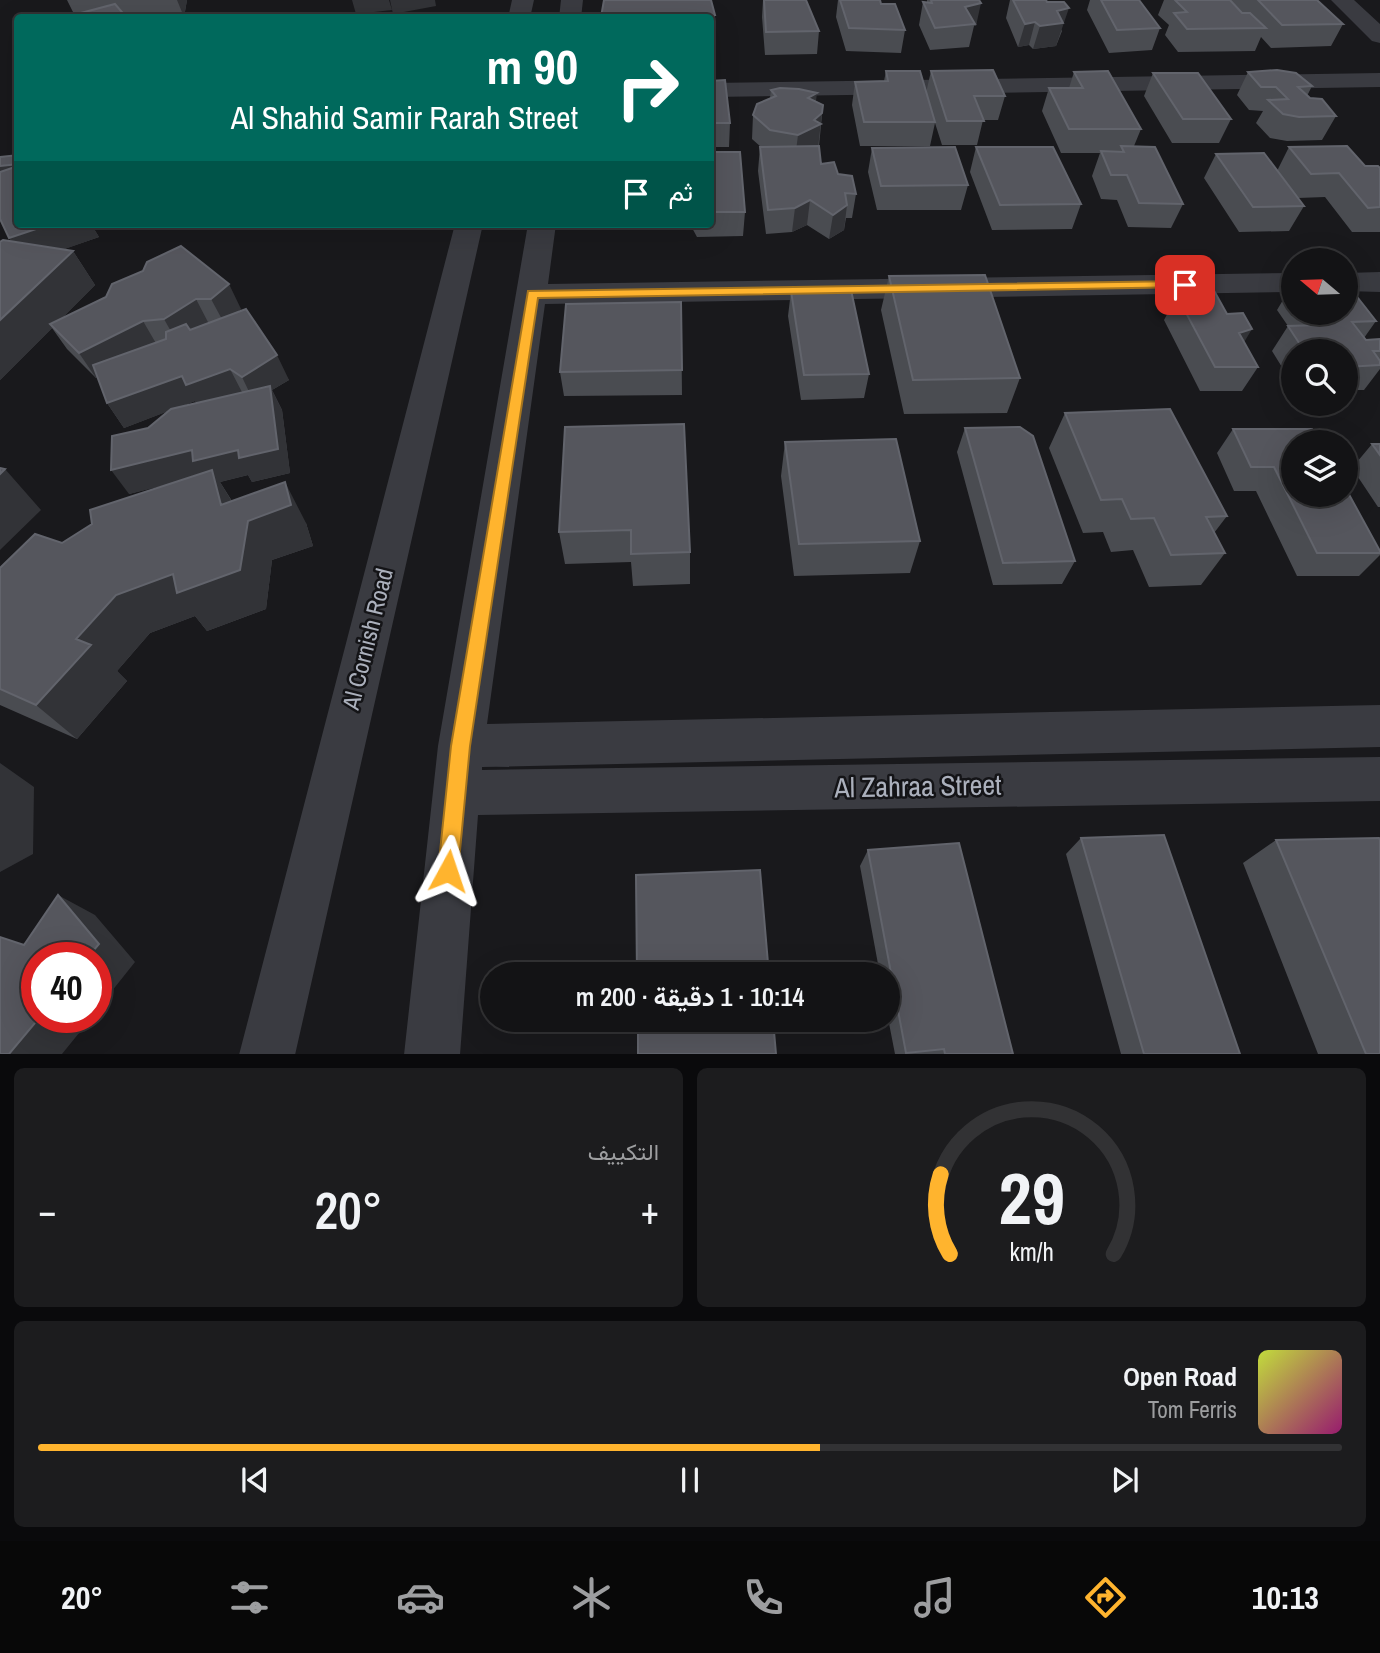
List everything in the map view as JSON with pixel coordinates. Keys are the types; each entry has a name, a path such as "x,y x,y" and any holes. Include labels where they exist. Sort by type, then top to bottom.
{"street":[{"path":"1342,0 1380,36"},
{"path":"714,90 1380,80"},
{"name":"Al Cornish Road","path":"267,1054 468,228"},
{"path":"432,1054 461,746 541,228"},
{"path":"1358,282 1380,282"},
{"path":"532,294 1281,283"},
{"name":"Al Zahraa Street","path":"461,746 1380,726"},
{"name":"Al Zahraa Street","path":"455,793 1380,779"}],"building":[{"path":"604,0 711,0 715,15 714,14 602,14"},
{"path":"764,0 806,0 819,31 766,32"},
{"path":"840,0 880,0 881,4 895,4 905,30 849,28"},
{"path":"931,0 979,0 981,3 965,7 975,24 935,28 923,2 932,3"},
{"path":"1013,0 1064,2 1069,8 1057,11 1063,23 1040,26 1035,22 1025,24"},
{"path":"1101,0 1139,0 1160,28 1117,30"},
{"path":"1175,0 1230,0 1242,13 1250,13 1266,28 1187,29 1174,13 1187,12"},
{"path":"1258,0 1317,0 1343,24 1282,25"},
{"path":"115,4 124,14 77,14"},
{"path":"993,70 1005,96 974,96 984,121 947,121 931,71"},
{"path":"1277,70 1296,73 1312,86 1298,87 1310,98 1322,99 1336,116 1299,117 1283,114 1268,100 1288,99 1276,87 1261,87 1248,72"},
{"path":"886,71 920,71 935,122 864,122 855,82 888,81"},
{"path":"1108,71 1141,129 1069,129 1049,88 1083,88 1074,72"},
{"path":"1153,73 1198,73 1231,119 1183,119"},
{"path":"725,80 730,123 714,123 714,81"},
{"path":"780,88 817,93 808,98 823,105 822,113 814,120 821,124 798,135 770,130 753,115 757,104 776,96 771,90"},
{"path":"819,146 821,164 834,162 838,174 852,176 856,194 845,193 847,205 833,215 810,200 795,208 768,210 760,147"},
{"path":"1121,146 1155,147 1183,204 1139,203 1127,175 1111,175 1101,151 1124,152"},
{"path":"1347,146 1365,166 1380,168 1380,207 1368,208 1339,173 1311,174 1289,147"},
{"path":"955,147 968,185 881,186 872,148"},
{"path":"976,147 1053,147 1081,204 1000,205"},
{"path":"714,152 740,152 745,212 714,212"},
{"path":"1264,153 1304,206 1253,207 1216,154"},
{"path":"14,155 14,164 0,166 0,157"},
{"path":"14,167 14,228 39,228 9,238 0,219 0,172"},
{"path":"3,240 73,251 0,320 0,242"},
{"path":"181,246 229,284 211,299 196,299 164,319 143,321 79,353 50,324 106,297 112,284 143,271 147,262"},
{"path":"985,275 1020,378 913,380 889,276"},
{"path":"1192,287 1212,287 1227,314 1243,313 1252,329 1239,333 1258,367 1215,367 1177,296 1198,295"},
{"path":"851,290 869,374 804,375 791,291"},
{"path":"1358,298 1376,321 1358,322"},
{"path":"681,302 682,370 560,372 566,304"},
{"path":"246,309 277,355 242,377 230,369 186,385 182,376 107,403 93,365 166,339 166,332 186,324 190,330"},
{"path":"1288,326 1355,326 1366,340 1380,339 1380,351 1373,351 1380,365 1358,366 1358,339 1296,339"},
{"path":"270,386 278,449 239,458 238,450 193,461 192,450 111,470 112,436 148,428 171,409"},
{"path":"1170,409 1227,516 1206,517 1225,553 1171,555 1154,518 1131,519 1122,499 1101,500 1065,413"},
{"path":"684,424 690,552 631,554 631,530 559,532 565,427"},
{"path":"1020,427 1033,436 1075,561 1003,563 965,428"},
{"path":"1233,429 1312,429 1281,430 1281,481 1274,467 1251,467"},
{"path":"896,439 920,541 799,544 785,442"},
{"path":"1372,444 1380,444 1380,455"},
{"path":"212,470 221,505 285,482 291,505 248,521 240,570 177,593 173,574 116,595 76,639 91,645 36,705 0,689 0,568 35,534 62,543 92,524 90,510"},
{"path":"1294,507 1356,507 1380,551 1380,553 1317,553"},
{"path":"1164,835 1240,1054 1144,1054 1081,838"},
{"path":"1379,838 1380,1054 1366,1054 1276,840"},
{"path":"959,843 1013,1054 945,1054 944,1049 906,1053 900,1021 900,962 889,962 868,850"},
{"path":"760,870 768,962 637,962 636,875"},
{"path":"58,895 97,942 26,942"},
{"path":"0,937 21,944 21,1033 27,1033 9,1054 0,1054"},
{"path":"638,1032 774,1032 776,1054 638,1054"}],"route":[{"path":"448,871 456,780 532,294 1185,285"}]}
